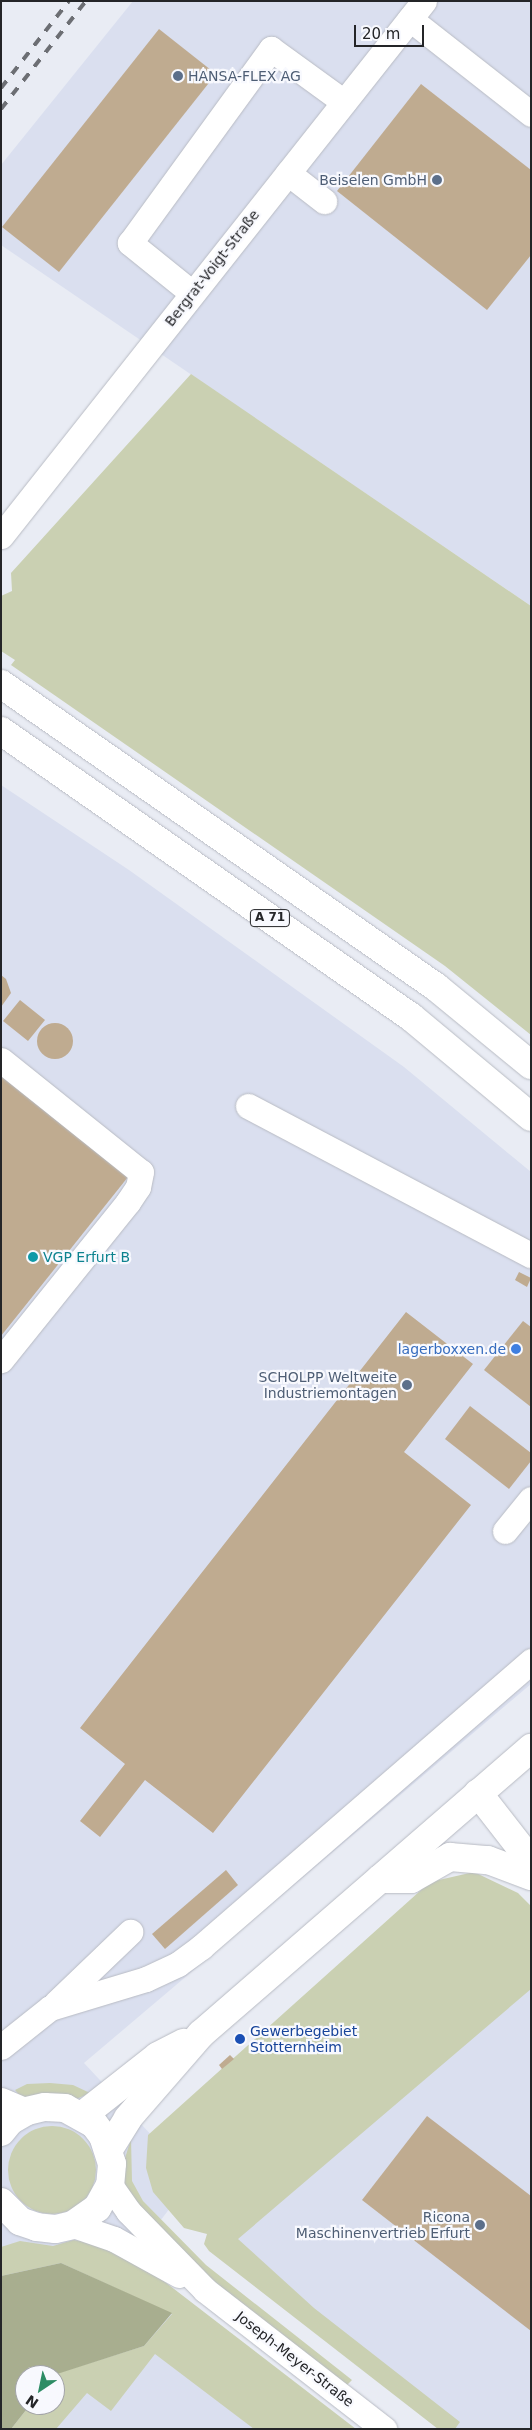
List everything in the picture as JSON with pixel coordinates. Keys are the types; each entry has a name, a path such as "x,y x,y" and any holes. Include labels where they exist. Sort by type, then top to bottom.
{"main road":[{"name":"A 71","path":"1,684 436,987 531,1065"},
{"name":"A 71","path":"1,731 411,1017 531,1117"},
{"path":"109,2149 128,2118 200,2034 531,1748"},
{"path":"478,1793 531,1861"},
{"path":"380,1879 411,1879 450,1857 488,1860 531,1876"},
{"path":"83,2115 158,2056 200,2034"},
{"path":"1,2132 10,2122 26,2111 45,2107 65,2108 83,2115 99,2130 109,2149 112,2164 110,2185 97,2208 72,2225 55,2229 37,2227 7,2218"}],"street":[{"name":"Bergrat-Voigt-Straße","path":"1,536 417,10"},
{"path":"417,10 530,112"},
{"path":"192,293 130,242 271,49 344,102"},
{"path":"288,173 324,201"},
{"path":"1,1060 140,1172 138,1187 128,1202 1,1360"},
{"path":"248,1106 531,1255"},
{"path":"505,1531 531,1499"},
{"path":"50,2008 146,1979 186,1958 531,1661"},
{"path":"1,2047 50,2008 130,1932"},
{"path":"1,2100 26,2111"},
{"name":"Joseph-Meyer-Straße","path":"110,2185 128,2211 205,2290 384,2429"},
{"name":"Joseph-Meyer-Straße","path":"72,2225 114,2239 205,2290"}],"shaded area":[{"path":"133,1 531,1 531,606 1,245 1,165"},
{"path":"1,785 129,870 404,1067 531,1172 531,1684 84,2063 155,2139 531,1920 531,2429 451,2429 176,2200 111,2286 172,2313 298,2429 1,2429"}],"green space":[{"path":"191,374 531,606 531,1035 445,966 11,665 15,660 1,651 1,596 12,591 11,573"},
{"path":"474,1872 518,1893 531,1906 531,1989 238,2239 314,2308 460,2422 455,2429 438,2429 209,2251 204,2244 207,2234 184,2228 153,2192 146,2168 148,2135 430,1882"},
{"path":"27,2084 73,2085 90,2093 70,2102 21,2097 15,2090"},
{"path":"52,2126 69,2129 83,2139 93,2153 96,2170 93,2187 83,2201 69,2211 52,2214 35,2211 21,2201 11,2187 8,2170 11,2153 21,2139 35,2129"},
{"path":"131,2139 132,2181 143,2201 206,2265 352,2380 347,2385 220,2286 184,2255 124,2190 120,2174"},
{"path":"73,2240 91,2242 152,2272 356,2429 254,2429 155,2354 111,2411 87,2393 56,2429 11,2429 22,2415 65,2415 65,2371 144,2346 172,2314 61,2263 1,2276 1,2247 20,2241 53,2246"},
{"path":"61,2263 172,2313 144,2346 65,2371 65,2365 15,2365 15,2415 22,2415 11,2429 1,2429 1,2276"}],"building":[{"path":"159,29 216,74 59,272 2,227"},
{"path":"421,84 531,170 531,255 487,310 337,191"},
{"path":"1,975 6,979 11,993 1,1007"},
{"path":"20,1000 45,1020 28,1041 3,1021"},
{"path":"55,1023 62,1024 68,1028 72,1034 72,1048 68,1054 62,1058 55,1059 48,1058 42,1054 38,1048 37,1041 38,1034 42,1028 48,1024"},
{"name":"VGP Erfurt B","path":"1,1076 128,1177 1,1336"},
{"path":"519,1272 531,1278 527,1287 515,1280"},
{"path":"406,1312 473,1364 404,1452 471,1505 213,1833 145,1780 100,1837 80,1821 125,1764 80,1728"},
{"name":"lagerboxxen.de","path":"523,1321 531,1327 531,1407 484,1370"},
{"path":"470,1406 531,1453 531,1461 509,1489 445,1439"},
{"path":"226,1870 238,1885 165,1949 152,1934"},
{"path":"230,2055 234,2059 222,2069 219,2065"},
{"path":"427,2116 531,2196 531,2331 362,2200"}],"railway":[{"path":"1,88 69,1"},
{"path":"1,109 86,1"}],"place":[{"name":"HANSA-FLEX AG","path":"178,76"},
{"name":"Beiselen GmbH","path":"437,180"},
{"name":"VGP Erfurt B","path":"33,1257"},
{"name":"lagerboxxen.de","path":"516,1349"},
{"name":"SCHOLPP Weltweite Industriemontagen","path":"407,1385"},
{"name":"Gewerbegebiet Stotternheim","path":"240,2039"},
{"name":"Ricona Maschinenvertrieb Erfurt","path":"480,2225"}]}
